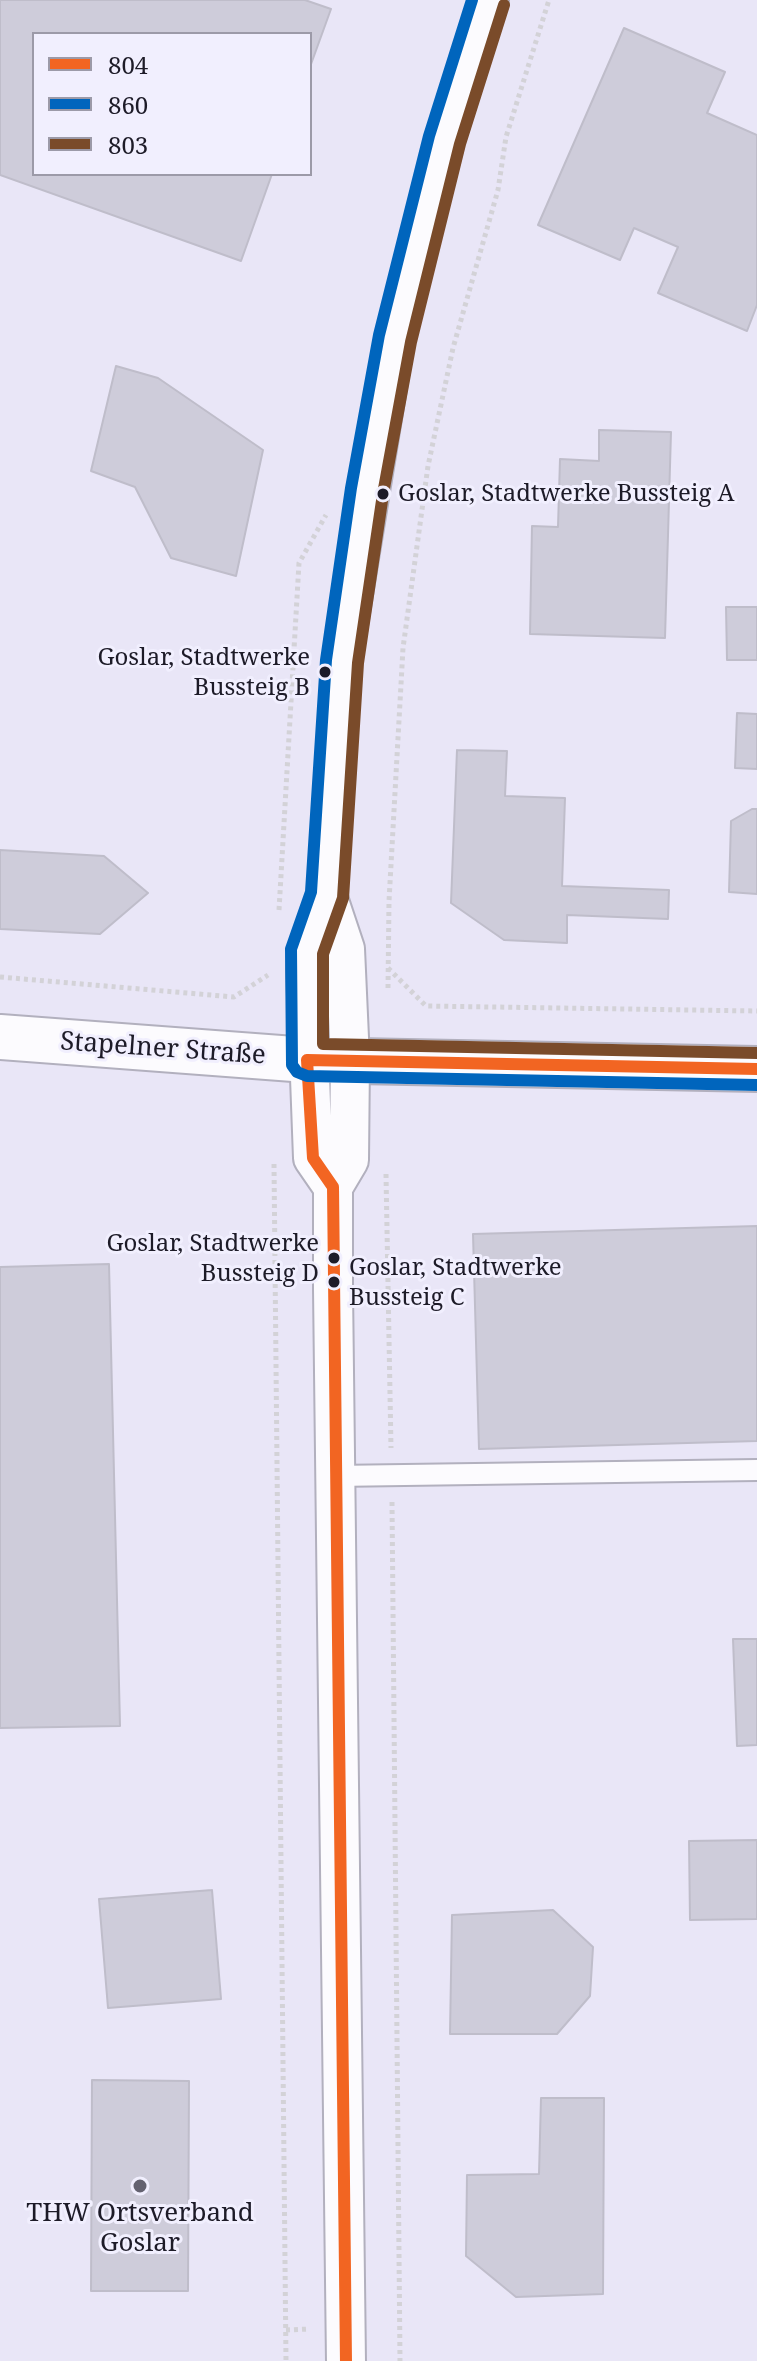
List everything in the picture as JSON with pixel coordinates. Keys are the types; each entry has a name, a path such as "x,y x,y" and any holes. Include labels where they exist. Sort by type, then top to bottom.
{"street":[{"path":"333,1187 313,1158 307,1060 307,951 327,895 340,676 370,476 403,309 445,140 489,0"},
{"path":"327,895 345,949 350,1060 349,1160 333,1187 346,2361"},
{"name":"Stapelner Straße","path":"0,1037 307,1060 757,1069"}],"lane":[{"path":"334,1476 757,1470"}],"path":[{"path":"388,999 403,648 428,466 453,348 498,190 506,137 549,0"},
{"path":"278,923 299,563 333,502 370,476"},
{"path":"388,968 426,1006 757,1011"},
{"path":"0,977 234,997 276,970 275,984"},
{"path":"274,1157 286,2361"},
{"path":"386,1170 400,2361"}],"building":[{"path":"0,0 305,0 331,9 312,61 312,32 32,32 32,176 271,176 241,261 0,175"},
{"path":"624,28 725,72 707,113 757,135 757,305 747,331 658,293 678,247 634,228 620,260 538,225"},
{"path":"116,366 158,378 263,450 236,576 171,558 135,487 91,471"},
{"path":"599,430 671,432 665,638 530,634 532,526 558,527 560,459 599,461"},
{"path":"726,607 757,607 757,660 727,660"},
{"path":"737,713 757,714 757,769 735,768"},
{"path":"457,750 507,751 505,796 565,798 562,886 669,890 668,919 567,915 567,943 504,940 451,903"},
{"path":"757,809 757,894 729,892 731,821"},
{"path":"0,850 104,856 148,893 100,934 0,929"},
{"path":"757,1226 757,1441 479,1449 473,1234"},
{"path":"109,1264 120,1726 0,1728 0,1267"},
{"path":"733,1639 757,1639 757,1745 737,1746"},
{"path":"757,1840 757,1919 690,1920 689,1841"},
{"path":"212,1890 221,1999 108,2008 99,1899"},
{"path":"553,1910 593,1947 590,1996 557,2034 450,2034 452,1915"},
{"name":"THW Ortsverband Goslar","path":"92,2080 189,2081 188,2291 91,2291"},
{"path":"541,2098 604,2098 603,2294 516,2297 466,2256 467,2175 539,2174"}],"transit line":[{"name":"860","path":"472,0 429,136 379,335 351,488 326,660 311,892 291,949 292,1065 297,1072 307,1076 757,1085"},
{"name":"803","path":"504,5 460,144 411,342 383,494 358,663 343,898 323,954 323,1044 757,1053"},
{"name":"804","path":"346,2361 333,1187 313,1158 307,1060 757,1069"}],"place":[{"name":"Goslar, Stadtwerke Bussteig A","path":"383,494"},
{"name":"Goslar, Stadtwerke Bussteig B","path":"325,672"},
{"name":"Goslar, Stadtwerke Bussteig D","path":"334,1258"},
{"name":"Goslar, Stadtwerke Bussteig C","path":"334,1282"},
{"name":"THW Ortsverband Goslar","path":"140,2186"}]}
